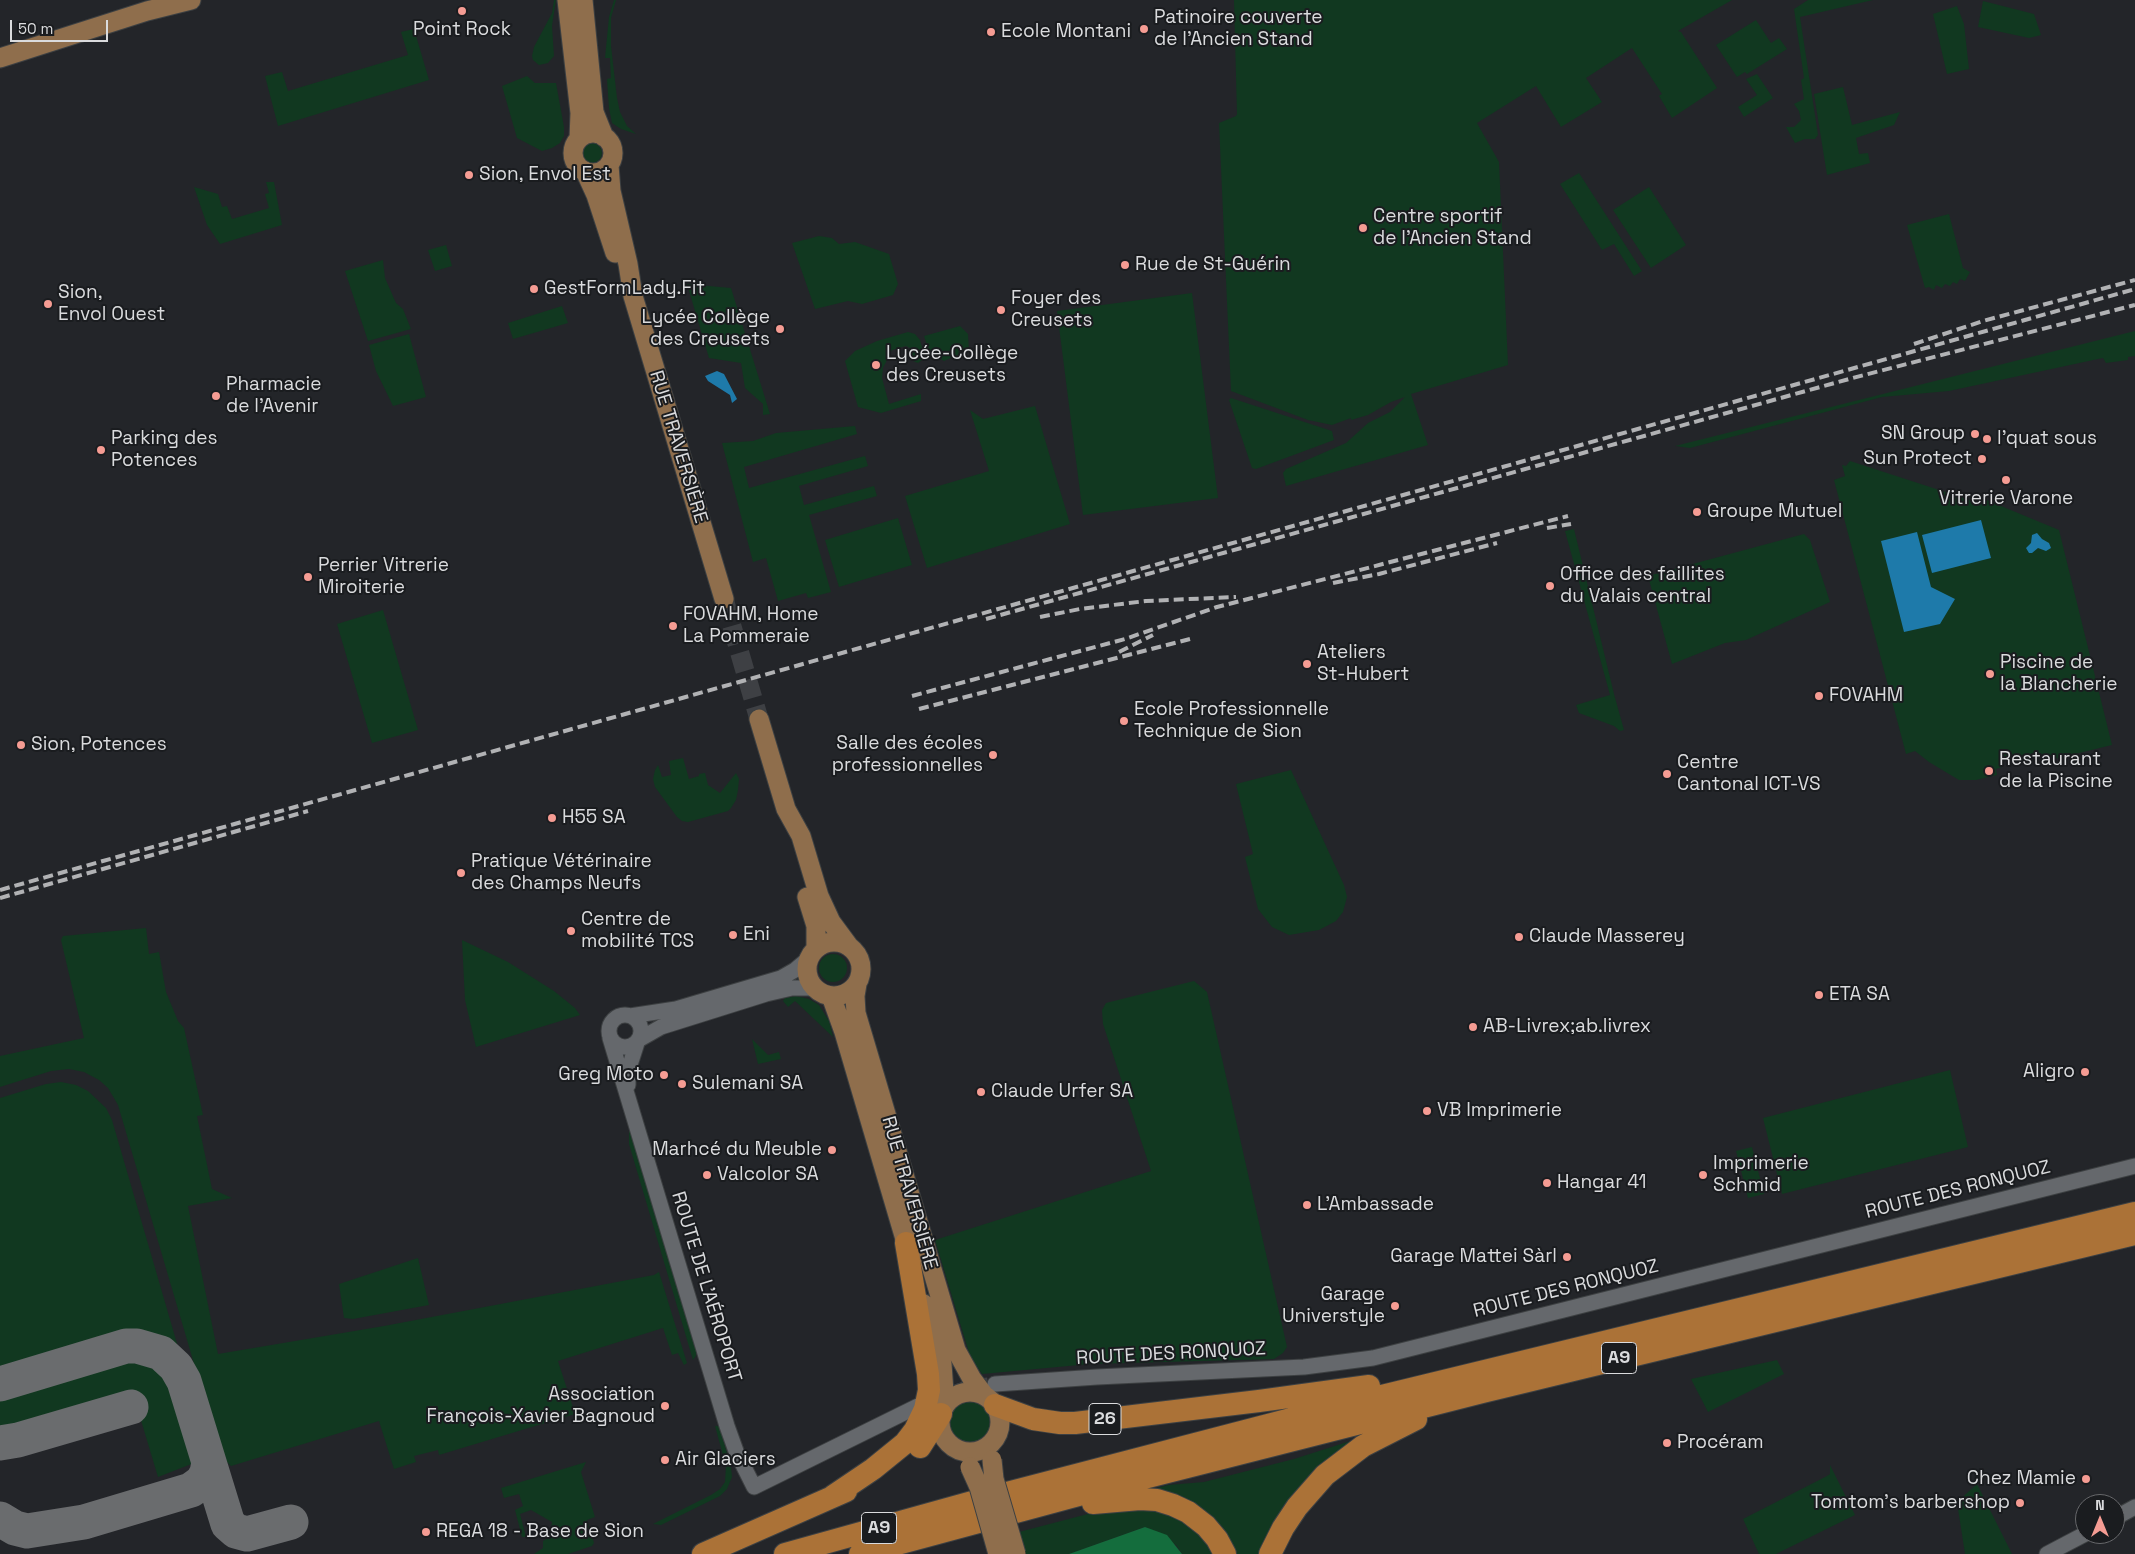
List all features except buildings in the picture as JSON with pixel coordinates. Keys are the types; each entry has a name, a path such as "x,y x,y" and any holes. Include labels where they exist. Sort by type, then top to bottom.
{"highway":[{"name":"A9","path":"785,1554 1114,1465 1506,1365 2135,1213"},
{"name":"A9","path":"860,1554 1104,1488 1482,1392 2135,1234"},
{"path":"833,1496 873,1469 904,1443 915,1430 925,1408 929,1390 928,1374 906,1244"},
{"name":"26","path":"992,1395 1033,1419 1060,1423 1326,1393 1506,1365"},
{"path":"1270,1554 1283,1528 1297,1507 1315,1485 1338,1464 1394,1428 1482,1392"},
{"path":"703,1554 901,1465 918,1449 943,1410"},
{"path":"927,1536 1096,1503 1127,1499 1150,1499 1164,1502 1188,1512 1206,1526 1217,1539 1225,1554"}],"main road":[{"path":"567,0 580,113 579,139 573,150 573,157 585,172 598,172 609,165 612,150 604,137 594,112 583,0"},
{"path":"0,58 181,1"},
{"path":"579,139 588,134 599,134 604,137"},
{"name":"RUE TRAVERSIÈRE","path":"609,165 612,191 633,296 724,599"},
{"name":"RUE TRAVERSIÈRE","path":"585,172 596,195 619,267 633,296"},
{"path":"758,719 786,808 801,836 825,912 848,945 856,952 861,965 857,984 846,994 831,996 820,993 813,988 806,973 812,953 814,918 790,844 786,808"},
{"path":"812,953 830,942 840,942 848,945"},
{"name":"RUE TRAVERSIÈRE","path":"857,984 855,996 856,1013 953,1341 961,1362 992,1395 999,1411 1000,1425 992,1460 994,1479 1016,1554"},
{"name":"RUE TRAVERSIÈRE","path":"831,996 942,1364 943,1410 940,1428 942,1435 970,1467 979,1487 998,1554"},
{"path":"943,1410 960,1394 992,1395"},
{"path":"957,1450 978,1452 986,1449 996,1439"}],"street":[{"path":"812,953 795,970 781,978 676,1009 620,1016 612,1022 609,1031 610,1038 617,1046 628,1048 662,1027 757,997 792,988 813,988"},
{"path":"630,1016 640,1025 638,1041"},
{"name":"ROUTE DE L'AÉROPORT","path":"610,1038 727,1426 736,1451 754,1487 918,1406"},
{"name":"ROUTE DE L'AÉROPORT","path":"628,1094 628,1071 638,1041"},
{"name":"ROUTE DES RONQUOZ","path":"992,1395 1097,1377 1304,1367 1373,1358 2135,1166"},
{"path":"2048,1554 2075,1539"}],"green space":[{"path":"554,0 556,0 552,26 554,56 548,63 539,65 533,60 534,47 552,13"},
{"path":"614,0 616,0 611,18 611,46 617,98 620,112 627,126 636,134 621,129 612,123 609,108 607,79 611,78 610,58 605,58 609,17"},
{"name":"Centre sportif de l'Ancien Stand","path":"1234,0 1732,0 1678,31 1681,32 1717,88 1672,118 1659,96 1662,94 1632,48 1586,78 1602,102 1561,127 1536,86 1477,123 1499,162 1508,365 1411,394 1428,445 1286,486 1283,473 1286,469 1346,443 1368,423 1390,412 1405,397 1391,402 1368,415 1351,420 1351,418 1332,425 1308,420 1231,391 1219,123 1237,114"},
{"path":"1808,0 1873,0 1800,17 1818,135 1815,139 1805,139 1795,143 1786,127 1794,127 1801,120 1799,111 1794,104 1804,99 1801,80 1804,78 1794,9"},
{"path":"1983,1 2034,14 2041,35 2029,38 1978,27"},
{"path":"1957,6 1964,24 1969,69 1947,74 1933,14"},
{"path":"1756,20 1771,43 1779,38 1787,49 1747,74 1745,72 1737,77 1716,45"},
{"path":"414,29 429,80 278,126 265,76 282,72 288,91 408,55 401,32"},
{"path":"1757,74 1773,98 1744,117 1738,107 1757,95 1746,79"},
{"path":"527,76 535,83 556,83 564,136 560,143 542,151 517,138 502,86"},
{"path":"1843,87 1852,125 1900,112 1894,125 1856,138 1859,154 1868,153 1870,163 1827,175 1814,94"},
{"path":"588,143 596,143 602,149 602,157 596,163 588,163 582,157 582,149"},
{"path":"1579,173 1642,271 1634,276 1614,244 1602,250 1560,184"},
{"path":"266,182 274,182 282,225 220,244 207,225 194,187 218,194 222,207 227,206 232,219 269,208 265,194 269,193"},
{"path":"1649,187 1686,245 1651,268 1613,210"},
{"path":"1949,214 1963,268 1970,272 1965,281 1960,279 1957,284 1953,282 1950,286 1945,284 1942,288 1936,285 1934,290 1929,287 1925,288 1907,225"},
{"path":"819,236 832,238 839,244 855,242 889,254 898,284 893,295 862,304 848,301 815,309 792,243"},
{"path":"446,245 452,266 435,271 428,250"},
{"path":"383,260 385,278 396,303 403,309 411,329 368,341 345,271"},
{"path":"687,284 731,288 770,414 763,415 763,404 745,388 741,363 709,358"},
{"path":"1192,293 1218,498 1083,515 1057,311"},
{"path":"562,306 568,323 513,339 508,323"},
{"path":"960,326 968,334 969,350 944,361 929,352 924,336"},
{"path":"2135,331 2135,356 2128,357 2128,360 2106,363 2103,358 1949,391 1882,397 1690,448 1675,446"},
{"path":"908,332 915,334 920,340 924,354 922,360 918,363 913,361 910,353 912,349 906,346 892,350 883,368 882,378 889,404 921,394 921,401 881,413 858,407 845,361 855,351 877,341"},
{"path":"409,334 426,397 393,406 376,371 369,345"},
{"path":"1231,398 1332,431 1334,440 1256,469 1252,468 1229,400"},
{"path":"1035,406 1070,524 927,568 905,496 989,471 970,410 983,419"},
{"path":"855,426 857,434 744,467 749,488 865,456 868,466 799,486 804,505 874,486 877,496 809,515 831,592 808,598 806,593 778,601 766,558 753,562 722,443 753,441 776,433"},
{"name":"Piscine de la Blancherie","path":"1850,461 1970,500 1972,494 2059,530 2112,745 2046,761 2039,757 2013,763 2011,758 2000,761 2002,767 1996,769 1997,775 1976,780 1959,780 1915,751 1906,754 1834,480 1845,476 1842,465 1846,466"},
{"path":"898,518 912,565 839,587 825,540"},
{"path":"1574,529 1624,730 1620,731 1614,726 1579,713 1576,705 1610,695 1565,531"},
{"path":"1804,534 1810,540 1830,602 1746,640 1725,643 1672,664 1648,576"},
{"path":"383,610 418,730 372,743 337,624"},
{"path":"683,758 689,779 705,773 708,785 720,793 736,773 739,779 736,800 728,811 688,822 682,821 677,817 655,787 653,779 658,765 662,777 671,775 669,761"},
{"path":"1291,770 1344,885 1347,897 1343,912 1336,921 1319,930 1289,935 1272,927 1258,909 1245,857 1253,854 1236,784"},
{"path":"146,928 149,954 159,952 166,992 178,1021 184,1028 203,1115 197,1116 212,1189 232,1198 188,1206 218,1354 384,1326 654,1275 659,1272 687,1363 684,1365 678,1353 672,1355 663,1328 558,1361 575,1414 439,1455 438,1450 414,1456 416,1462 394,1469 379,1421 231,1466 226,1461 195,1367 118,1105 108,1088 99,1080 84,1072 69,1069 51,1071 0,1087 0,1056 84,1038 61,940 63,936"},
{"path":"462,940 508,962 554,991 575,1008 580,1015 476,1047 465,1000"},
{"path":"833,954 843,958 847,968 843,978 833,982 823,978 819,968 823,958"},
{"path":"1194,981 1207,992 1287,1347 1283,1353 1274,1359 1090,1364 982,1374 970,1356 935,1240 1151,1171 1103,1024 1102,1010 1106,1003"},
{"path":"796,996 809,999 819,1005 829,1021 833,1037 795,1001 788,1007 783,1001 785,998"},
{"path":"752,1039 768,1055 779,1052 781,1059 758,1064"},
{"path":"1950,1070 1968,1147 1782,1194 1763,1118"},
{"path":"61,1082 76,1085 88,1091 106,1108 112,1120 178,1347 160,1336 146,1332 135,1332 0,1374 0,1098 46,1084"},
{"path":"629,1129 632,1131 696,1348 696,1356 693,1360 629,1144"},
{"path":"1752,1147 1764,1194 1748,1198 1736,1151"},
{"path":"418,1258 429,1305 353,1319 344,1318 339,1284"},
{"path":"120,1358 146,1361 155,1366 168,1380 194,1463 158,1477 134,1397 0,1437 0,1394"},
{"path":"1777,1360 1784,1374 1708,1412 1691,1379"},
{"path":"966,1402 974,1402 981,1405 987,1411 990,1422 987,1433 981,1439 974,1442 966,1442 959,1439 953,1433 950,1426 950,1418 953,1411 959,1405"},
{"path":"715,1426 720,1428 731,1468 732,1477 727,1489 720,1496 661,1525 653,1524 711,1495 720,1489 725,1482 726,1466"},
{"path":"1363,1437 1263,1554 1234,1554 1153,1489 1168,1485 1204,1482 1294,1459"},
{"path":"586,1462 581,1472 595,1517 587,1520 594,1543 592,1546 568,1554 534,1554 543,1548 543,1541 550,1537 552,1522 531,1510 520,1514 526,1537 522,1537 515,1510 523,1506 519,1494 504,1498 501,1488"},
{"path":"1830,1465 1855,1515 1776,1554 1759,1554 1743,1519 1827,1476 1830,1474"},
{"path":"1977,1484 2012,1554 1965,1554 1957,1502"},
{"path":"1150,1508 1175,1516 1200,1534 1215,1554 1182,1554 1176,1545 1145,1527 1069,1554 1026,1554 1019,1532 1103,1510"},
{"path":"1145,1527 1167,1535 1182,1554 1069,1554"}],"water":[{"path":"717,371 724,374 737,399 732,403 730,395 708,381 705,376"},
{"path":"1981,520 1991,558 1932,573 1922,535"},
{"path":"1917,532 1931,587 1955,599 1940,624 1904,632 1881,541"},
{"path":"2037,533 2049,543 2051,548 2046,551 2038,548 2029,553 2026,548 2031,543 2032,535"}],"taxiway":[{"path":"0,1384 126,1346 137,1346 161,1353 176,1367 184,1381 228,1524 236,1531 247,1534 291,1522"},
{"path":"0,1443 18,1440 131,1407"},
{"path":"0,1519 15,1528 27,1531 84,1522 191,1490 202,1482 207,1473 209,1462"}],"tunnel":[{"path":"724,599 759,719"},
{"path":"935,1399 970,1387 988,1385"}],"railway":[{"path":"1914,344 1983,321 2135,280"},
{"path":"0,890 2135,289"},
{"path":"986,619 1849,379 2135,305"},
{"path":"912,696 1125,639 1217,607 1568,516"},
{"path":"1547,528 1571,524"},
{"path":"1333,583 1379,574 1497,543"},
{"path":"1040,617 1080,609 1146,601 1236,597"},
{"path":"1119,652 1153,635"},
{"path":"919,709 1190,639"},
{"path":"0,898 308,811"}],"place":[{"name":"Point Rock","path":"462,11"},
{"name":"Patinoire couverte de l'Ancien Stand","path":"1144,29"},
{"name":"Ecole Montani","path":"991,32"},
{"name":"Sion, Envol Est","path":"469,175"},
{"name":"Centre sportif de l'Ancien Stand","path":"1363,228"},
{"name":"Rue de St-Guérin","path":"1125,265"},
{"name":"GestFormLady.Fit","path":"534,289"},
{"name":"Sion, Envol Ouest","path":"48,304"},
{"name":"Foyer des Creusets","path":"1001,310"},
{"name":"Lycée Collège des Creusets","path":"780,329"},
{"name":"Lycée-Collège des Creusets","path":"876,365"},
{"name":"Pharmacie de l'Avenir","path":"216,396"},
{"name":"SN Group","path":"1975,434"},
{"name":"l'quat sous","path":"1987,439"},
{"name":"Parking des Potences","path":"101,450"},
{"name":"Sun Protect","path":"1982,459"},
{"name":"Vitrerie Varone","path":"2006,480"},
{"name":"Groupe Mutuel","path":"1697,512"},
{"name":"Perrier Vitrerie Miroiterie","path":"308,577"},
{"name":"Office des faillites du Valais central","path":"1550,586"},
{"name":"FOVAHM, Home La Pommeraie","path":"673,626"},
{"name":"Ateliers St-Hubert","path":"1307,664"},
{"name":"Piscine de la Blancherie","path":"1990,674"},
{"name":"FOVAHM","path":"1819,696"},
{"name":"Ecole Professionnelle Technique de Sion","path":"1124,721"},
{"name":"Sion, Potences","path":"21,745"},
{"name":"Salle des écoles professionnelles","path":"993,755"},
{"name":"Restaurant de la Piscine","path":"1989,771"},
{"name":"Centre Cantonal ICT-VS","path":"1667,774"},
{"name":"H55 SA","path":"552,818"},
{"name":"Pratique Vétérinaire des Champs Neufs","path":"461,873"},
{"name":"Centre de mobilité TCS","path":"571,931"},
{"name":"Eni","path":"733,935"},
{"name":"Claude Masserey","path":"1519,937"},
{"name":"ETA SA","path":"1819,995"},
{"name":"AB-Livrex;ab.livrex","path":"1473,1027"},
{"name":"Aligro","path":"2085,1072"},
{"name":"Greg Moto","path":"664,1075"},
{"name":"Sulemani SA","path":"682,1084"},
{"name":"Claude Urfer SA","path":"981,1092"},
{"name":"VB Imprimerie","path":"1427,1111"},
{"name":"Marhcé du Meuble","path":"832,1150"},
{"name":"Valcolor SA","path":"707,1175"},
{"name":"Imprimerie Schmid","path":"1703,1175"},
{"name":"Hangar 41","path":"1547,1183"},
{"name":"L'Ambassade","path":"1307,1205"},
{"name":"Garage Mattei Sàrl","path":"1567,1257"},
{"name":"Garage Universtyle","path":"1395,1306"},
{"name":"Association François-Xavier Bagnoud","path":"665,1406"},
{"name":"Procéram","path":"1667,1443"},
{"name":"Air Glaciers","path":"665,1460"},
{"name":"Chez Mamie","path":"2086,1479"},
{"name":"Tomtom's barbershop","path":"2020,1503"},
{"name":"REGA 18 - Base de Sion","path":"426,1532"}]}
